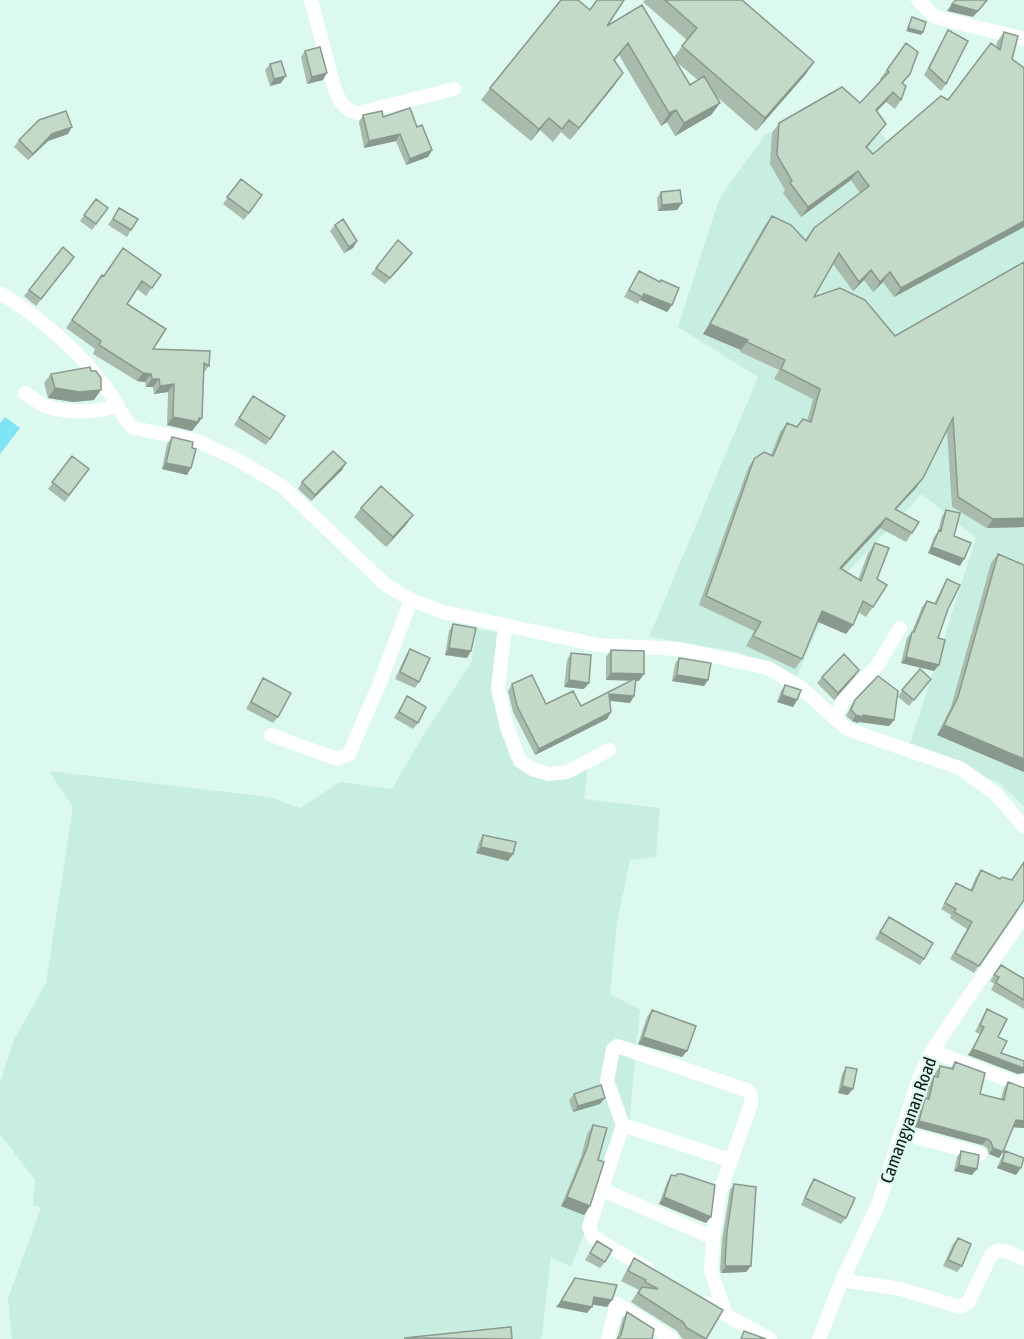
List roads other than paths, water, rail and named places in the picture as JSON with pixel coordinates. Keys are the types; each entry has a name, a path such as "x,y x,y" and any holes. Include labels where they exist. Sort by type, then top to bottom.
{"street":[{"path":"311,0 334,87 339,100 349,111 358,112 454,89"},
{"path":"918,0 935,17 1024,39"},
{"path":"0,293 18,303 94,373 126,422 134,428 198,441 238,460 282,486 386,585 411,600 443,612 598,645 680,649 768,668 800,687 847,729 960,768 996,794 1024,827"},
{"path":"25,393 45,405 58,409 105,410 117,405"},
{"path":"271,735 337,759 349,754 379,685 411,600"},
{"path":"505,626 498,688 507,727 520,761 532,769 549,774 567,772 609,750"},
{"path":"835,719 843,701 877,666 900,628"},
{"name":"Camangyanan Road","path":"819,1339 842,1280 878,1205 919,1078 932,1051 1024,915"},
{"path":"665,1279 593,1237 589,1227 623,1125 607,1081 614,1049 617,1046 749,1091 751,1104 719,1194 713,1238 711,1270 726,1315"},
{"path":"932,1051 1023,1086 1024,1081"},
{"path":"623,1125 730,1160"},
{"path":"901,1133 980,1154"},
{"path":"603,1190 713,1238"},
{"path":"842,1280 900,1288 960,1307 968,1303 996,1250 1024,1259"},
{"path":"696,1297 770,1339"},
{"path":"608,1339 617,1304 672,1339"}],"water":[{"path":"5,417 20,428 0,454 0,423"}]}
